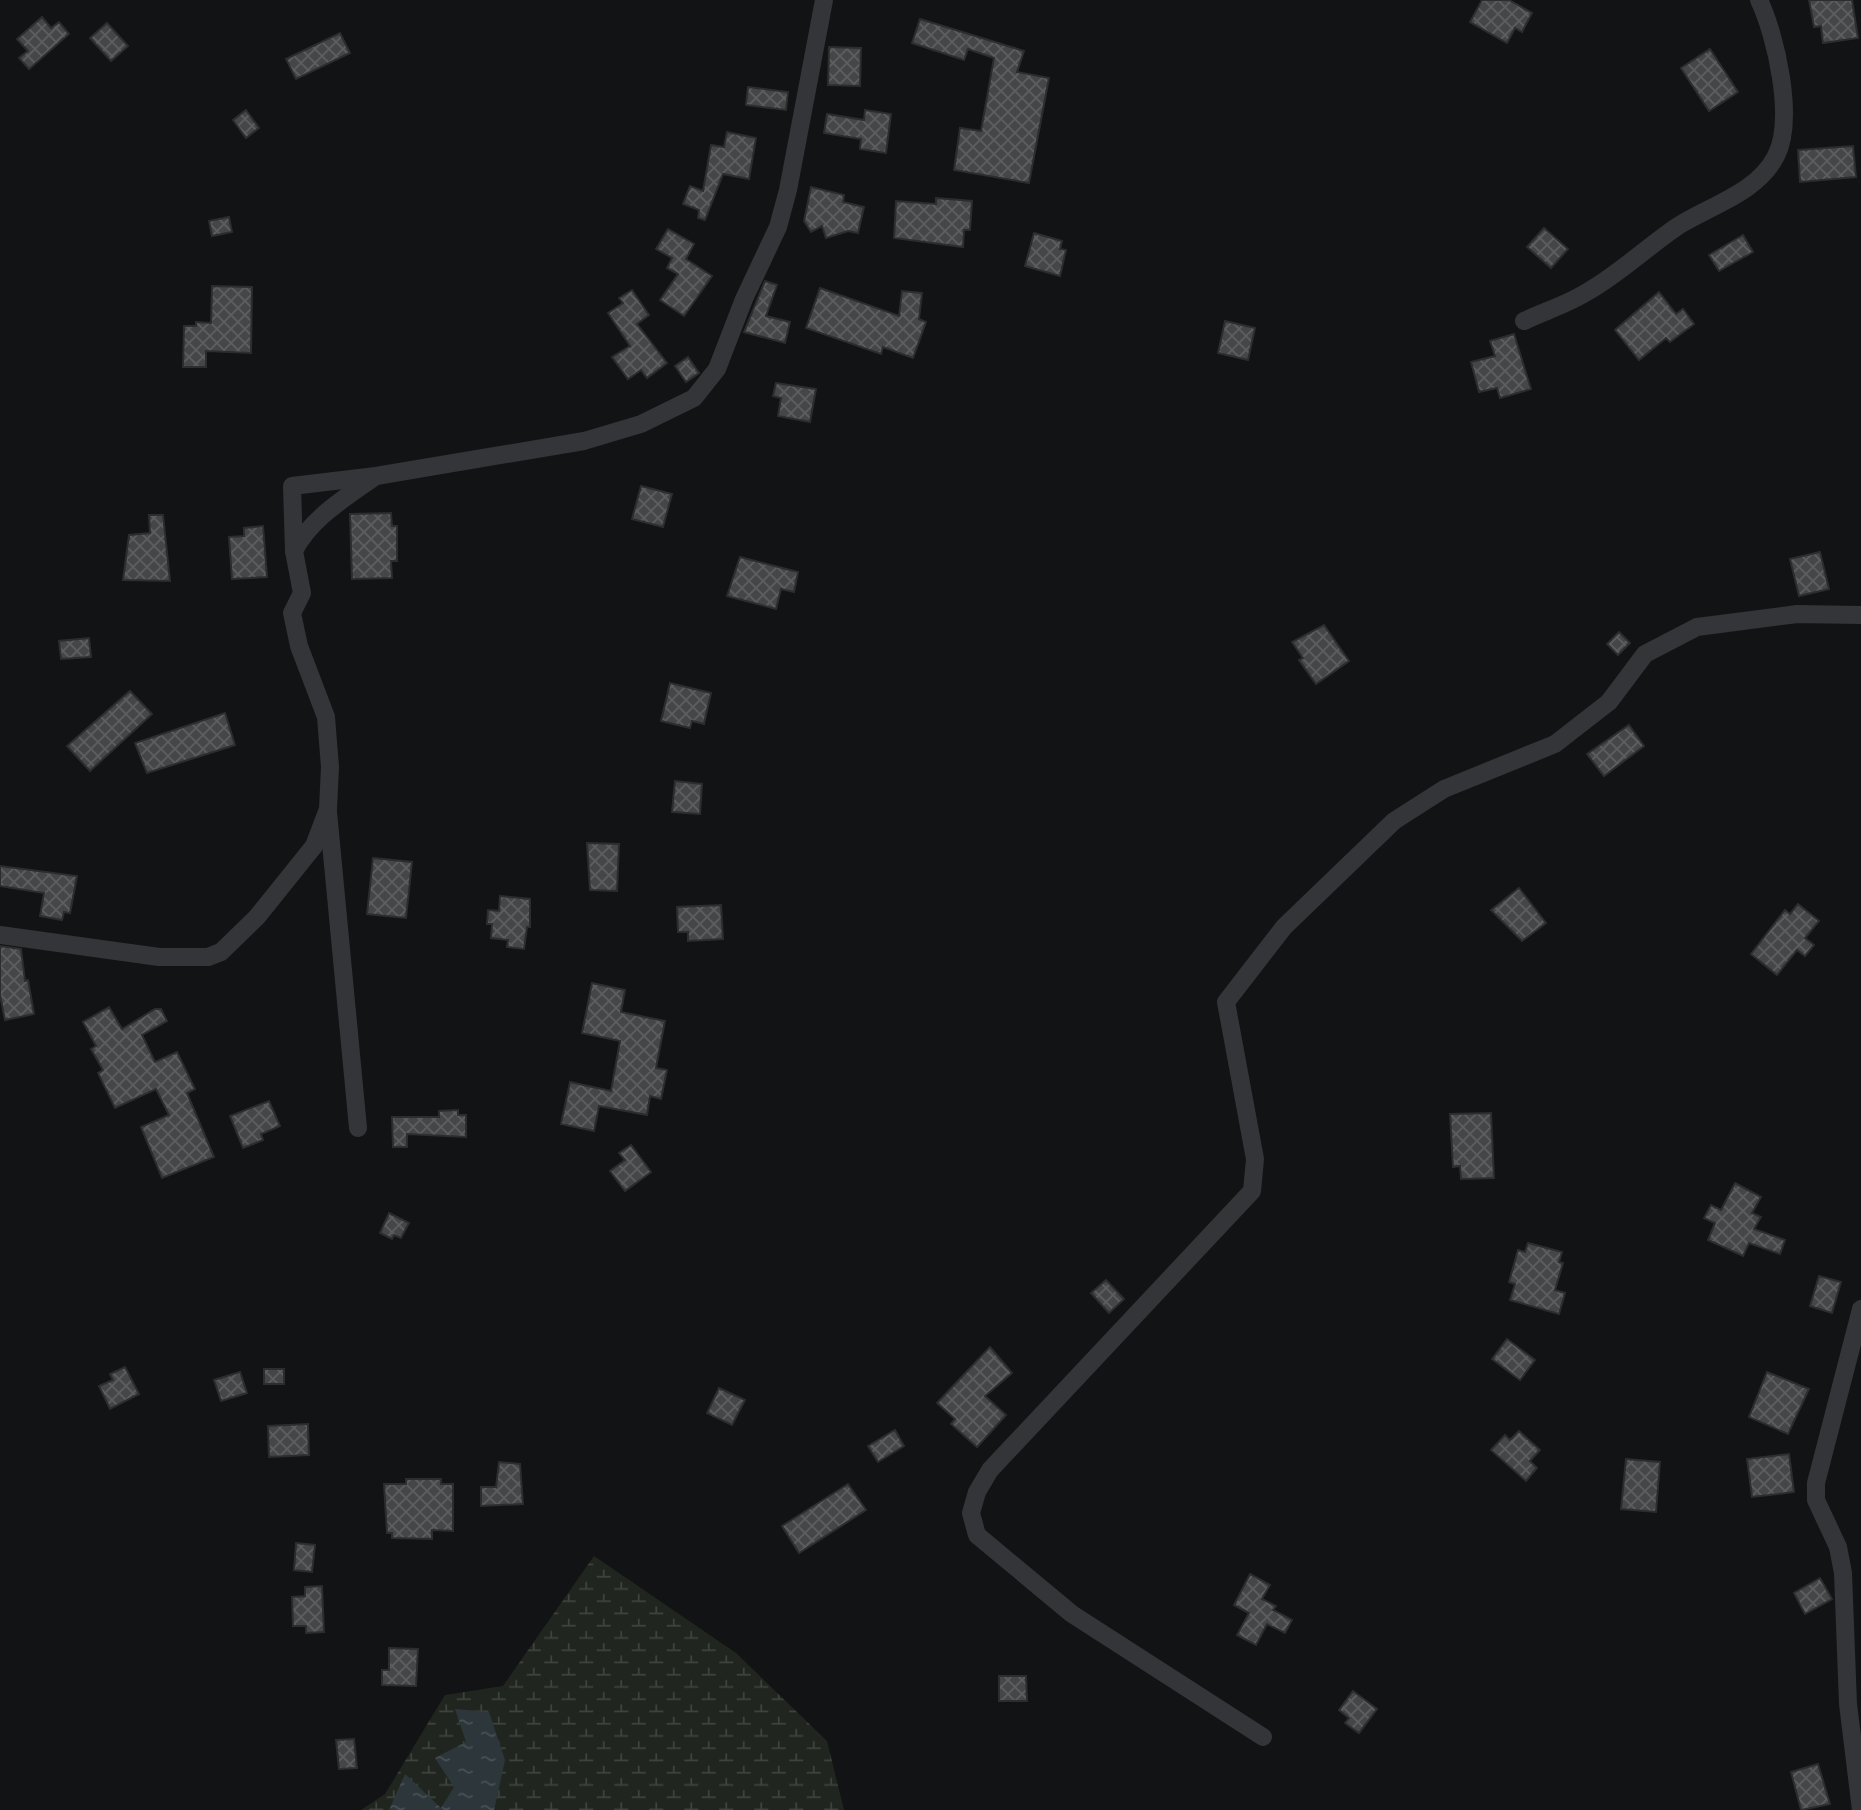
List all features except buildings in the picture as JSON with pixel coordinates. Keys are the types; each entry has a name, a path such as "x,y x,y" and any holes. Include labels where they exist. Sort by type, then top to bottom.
{"street":[{"path":"358,1128 328,809 330,767 326,718 299,646 292,613 302,593 294,551 292,486 376,476 584,441 642,424 694,398 717,369 744,299 778,227 788,190 824,0"},
{"path":"1524,321 1588,292 1679,226 1755,181 1776,156 1784,131 1781,91 1768,18 1759,0"},
{"path":"294,551 309,528 326,512 376,476"},
{"path":"1263,1737 1072,1614 977,1535 971,1513 977,1492 990,1470 1252,1191 1255,1159 1226,1002 1284,928 1394,821 1444,789 1555,744 1609,702 1645,654 1697,627 1797,614 1861,615"},
{"path":"0,935 159,957 208,957 221,953 257,917 314,846 328,809"},
{"path":"1861,1309 1816,1483 1816,1500 1838,1547 1843,1573 1848,1704 1861,1810"}],"green space":[{"path":"594,1556 736,1653 827,1741 844,1810 361,1810 385,1794 445,1695 503,1686"}],"water":[{"path":"455,1709 489,1712 505,1760 494,1810 389,1810 405,1774 441,1808 454,1787 435,1758 466,1742"}]}
